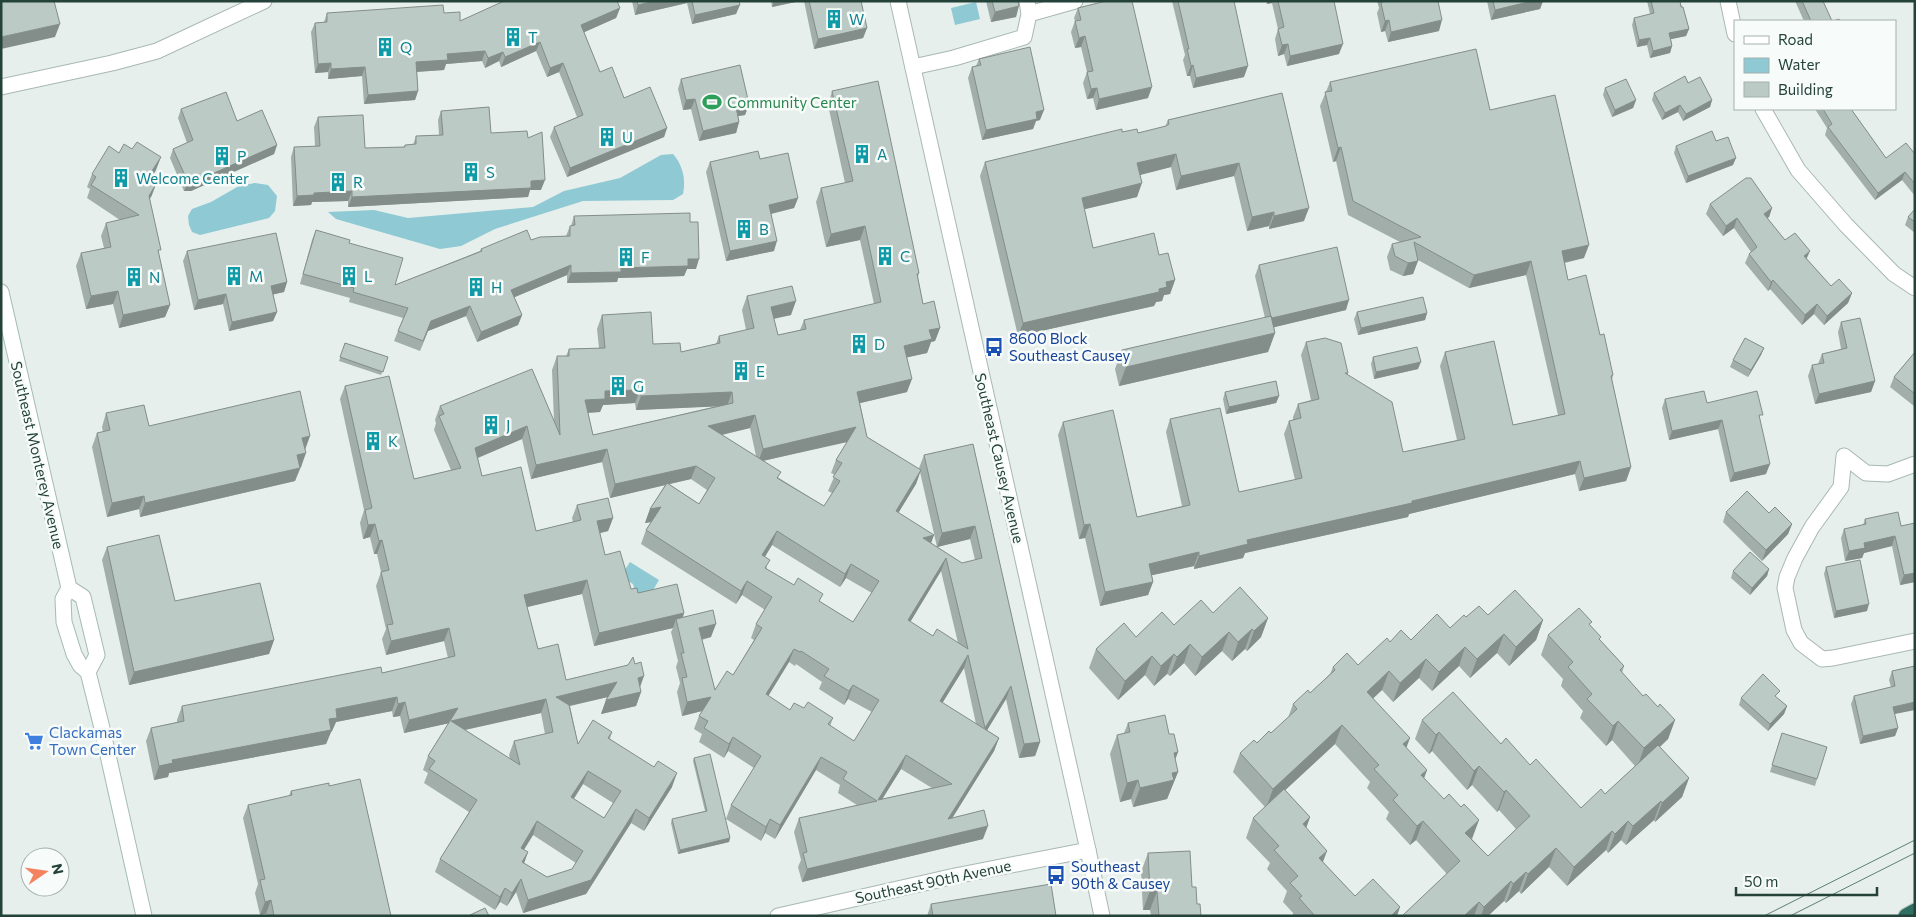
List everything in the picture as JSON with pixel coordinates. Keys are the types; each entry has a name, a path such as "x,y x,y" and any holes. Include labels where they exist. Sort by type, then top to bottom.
{"highway":[{"path":"1906,916 1915,911"}],"street":[{"path":"1,87 112,64 151,53 171,46 264,1"},
{"name":"Southeast Causey Avenue","path":"898,1 1102,916"},
{"path":"913,67 954,58 1024,37 1028,8 1075,1"},
{"path":"1728,1 1734,29"},
{"path":"1764,110 1798,170 1846,225 1894,274 1915,288"},
{"name":"Southeast Monterey Avenue","path":"1,292 69,588 63,599 64,622 74,654 80,665 88,672 144,916"},
{"path":"1915,464 1888,474 1866,473 1844,456 1841,487 1812,527 1787,577 1785,588 1794,630 1801,643 1822,659 1915,641"},
{"name":"Southeast Monterey Avenue","path":"69,588 83,597 97,656 88,672"},
{"name":"Southeast 90th Avenue","path":"778,916 955,876 1088,850"}],"water":[{"path":"976,2 980,19 955,25 951,8"},
{"path":"673,154 683,173 684,183 683,194 673,200 583,201 495,229 461,246 440,249 336,219 328,212 374,210 408,218 533,207 564,191 620,178 661,155"},
{"path":"255,183 268,185 277,196 275,211 269,218 200,235 192,232 188,216 192,209 211,202 239,186"},
{"path":"630,562 659,580 649,597 636,596 633,584 624,579 622,574"}],"building":[{"path":"1,1 54,1 60,24 1,37"},
{"path":"504,1 617,1 620,8 581,25 600,72 612,67 624,98 650,87 667,128 570,168 554,127 583,115 563,63 550,68 540,42 505,57 503,52 488,58 485,51 447,54 448,60 416,62 418,91 368,95 365,67 331,69 331,63 318,64 315,23 327,22 327,13 443,5 444,13 460,12 460,21"},
{"path":"637,1 655,1 638,5"},
{"path":"692,1 739,1 740,5 695,15"},
{"name":"W","path":"809,1 861,1 867,28 818,39"},
{"path":"992,1 1018,1 1019,6 995,12"},
{"path":"1106,1 1132,1 1152,87 1099,99 1097,88 1091,89 1087,72 1093,71 1085,36 1079,38 1075,21 1081,20 1078,8"},
{"path":"1178,1 1234,1 1248,66 1196,78 1187,49 1189,49"},
{"path":"1278,1 1334,1 1343,44 1290,56 1288,44 1282,45 1278,29 1284,27"},
{"path":"1383,1 1438,1 1442,20 1391,32 1389,20 1385,21 1381,3"},
{"path":"1493,1 1532,1 1495,10"},
{"path":"1651,1 1680,1 1689,29 1669,33 1672,46 1653,51 1650,38 1639,40 1634,18 1654,13"},
{"path":"1802,1 1823,1 1832,20 1811,20"},
{"path":"1030,47 1044,110 1036,112 1037,119 986,130 972,67 981,65 979,59"},
{"path":"1476,49 1490,110 1555,95 1589,245 1562,251 1568,280 1586,275 1600,335 1604,334 1631,467 1584,478 1580,461 1412,501 1412,503 1247,540 1248,544 1199,556 1199,552 1149,564 1153,582 1105,592 1090,524 1084,525 1063,422 1113,410 1137,517 1190,505 1170,419 1220,408 1239,492 1302,478 1289,421 1301,418 1298,404 1319,399 1306,342 1325,338 1341,343 1348,373 1345,373 1392,402 1403,452 1465,439 1445,352 1494,341 1513,425 1565,414 1531,261 1474,275 1414,242 1418,261 1408,263 1395,256 1392,244 1421,237 1353,201 1341,147 1338,148 1325,92 1332,91 1330,82"},
{"name":"Community Center","path":"740,65 749,104 736,107 739,122 703,131 695,99 686,100 681,79"},
{"path":"1685,76 1688,83 1700,77 1712,100 1686,114 1680,105 1665,113 1654,93"},
{"path":"1626,79 1636,100 1615,110 1605,88"},
{"path":"878,81 919,273 917,274 923,304 934,301 940,328 929,330 932,339 904,346 912,379 857,392 867,437 921,470 896,511 934,535 923,538 962,563 982,558 975,526 942,533 924,455 973,444 1040,742 1024,744 1011,686 985,728 968,655 940,701 999,738 948,819 984,810 988,826 807,869 803,853 807,852 799,818 877,801 843,779 847,772 821,757 780,825 770,819 766,827 731,805 761,756 733,737 729,744 704,728 708,721 699,716 711,697 687,702 682,678 687,677 681,653 684,653 676,619 713,610 716,624 699,628 715,690 727,671 733,675 762,628 756,624 772,597 747,581 741,591 646,530 661,507 650,509 667,483 699,504 715,478 696,466 615,484 607,449 536,465 527,426 475,448 482,476 521,467 536,531 581,520 577,505 608,498 613,518 597,521 605,555 620,551 631,589 637,588 638,593 677,584 684,613 599,633 587,580 524,595 538,649 558,644 566,680 628,665 633,657 635,664 641,662 644,676 638,678 641,692 606,700 617,682 556,697 569,705 578,744 593,720 612,732 608,738 654,767 658,761 677,773 649,818 636,809 591,880 528,900 521,879 512,893 505,888 500,897 440,859 477,800 429,769 435,761 428,756 458,708 409,720 405,702 398,704 397,697 336,709 337,718 329,719 331,730 172,760 173,763 159,766 151,728 184,721 182,706 381,667 382,673 455,656 449,628 391,641 387,625 393,624 381,572 389,570 382,540 379,541 375,524 368,525 365,510 372,508 345,386 389,376 414,479 461,468 439,416 444,414 440,406 532,369 560,435 557,356 569,356 569,349 605,348 602,315 651,312 653,344 680,343 681,352 720,343 719,336 754,328 747,296 792,286 796,301 771,307 778,335 806,329 804,320 881,302 865,226 831,234 821,188 853,181 832,91","holes":["640,390 641,396 732,392 733,403 593,435 585,400 605,399 605,391","755,415 763,449 856,427 836,460 842,463 833,477 840,481 824,506 777,478 781,472 708,426","777,531 845,574 851,564 879,581 853,622 819,601 823,594 798,578 794,585 765,568 770,560 762,555","946,558 968,649 937,629 933,636 908,620","794,649 801,651 829,669 824,676 849,691 853,685 879,700 854,741 828,724 833,718 808,702 804,708 794,703 790,710 766,694","546,699 553,732 514,741 520,765 451,721","906,755 952,784 878,800","588,771 621,791 604,818 571,797","537,821 583,851 572,869 547,877 522,862 528,852 521,848"]},
{"path":"226,92 237,121 262,110 277,145 194,182 188,182 173,149 193,140 181,109"},
{"path":"1282,93 1309,208 1274,216 1274,212 1252,217 1239,163 1181,176 1176,154 1137,163 1142,183 1082,198 1093,248 1154,233 1159,255 1168,253 1175,280 1166,282 1167,287 1159,289 1159,292 1023,323 985,162 1122,129 1122,132 1137,129 1138,133 1166,126 1169,124 1168,120"},
{"path":"489,107 491,133 527,131 528,138 542,132 545,180 531,181 531,188 352,197 352,191 297,196 294,147 320,146 318,117 363,115 365,148 405,147 405,145 416,144 416,136 443,135 441,111"},
{"path":"1824,110 1852,110 1886,158 1906,143 1915,154 1915,184 1905,172 1878,193 1828,127 1832,124"},
{"path":"1712,131 1716,141 1728,137 1736,158 1688,176 1676,146"},
{"path":"137,142 161,157 148,177 157,182 149,196 161,250 158,250 170,305 123,315 118,291 91,296 81,253 111,247 106,223 139,215 91,185 96,177 92,174 109,146 119,153 124,144 132,149"},
{"path":"758,151 760,159 788,153 798,198 769,205 777,241 730,251 710,162"},
{"path":"1746,178 1751,178 1772,208 1764,214 1785,240 1795,233 1810,251 1804,256 1831,286 1839,279 1852,293 1827,316 1817,304 1805,315 1773,280 1771,282 1749,254 1757,247 1737,218 1726,226 1710,204"},
{"path":"1915,209 1915,222 1908,217"},
{"path":"690,213 690,222 698,222 699,259 688,259 688,266 621,268 621,272 571,273 571,265 511,290 522,315 481,332 470,306 431,321 423,341 398,331 408,308 353,292 354,288 303,274 316,230 350,240 349,243 403,258 395,285 482,251 481,249 527,230 531,240 540,237 570,236 570,226 575,225 574,216"},
{"name":"M","path":"276,233 287,282 271,286 277,312 232,322 226,294 198,300 187,251"},
{"path":"1337,247 1349,300 1272,318 1259,265"},
{"path":"1423,297 1427,313 1361,328 1357,312"},
{"path":"1271,316 1275,333 1126,367 1122,350"},
{"path":"1860,318 1875,381 1819,394 1812,365 1824,363 1822,354 1847,348 1841,322"},
{"path":"1745,338 1764,348 1751,370 1733,360"},
{"path":"345,343 388,357 383,372 340,357"},
{"path":"1417,347 1421,362 1376,372 1373,357"},
{"path":"1915,352 1915,394 1894,377"},
{"path":"1276,381 1279,396 1229,407 1225,392"},
{"path":"300,391 310,436 302,438 306,453 297,455 300,468 145,503 144,496 112,503 97,433 110,430 106,413 144,405 149,426"},
{"path":"1704,391 1707,403 1757,391 1763,415 1759,415 1770,464 1734,473 1722,420 1672,431 1665,399"},
{"path":"1747,491 1769,513 1775,507 1792,524 1766,550 1726,512"},
{"path":"1898,512 1901,526 1915,523 1915,573 1904,575 1895,536 1864,543 1865,548 1849,551 1844,529 1866,524 1865,519"},
{"path":"159,535 175,601 260,583 274,640 134,672 107,547"},
{"path":"1750,552 1769,569 1752,588 1733,571"},
{"path":"1860,560 1869,604 1836,611 1826,567"},
{"path":"1240,587 1268,618 1238,642 1229,632 1202,657 1190,644 1177,657 1174,654 1161,666 1152,656 1125,681 1096,649 1124,623 1136,637 1162,612 1174,625 1201,600 1213,613"},
{"path":"1515,590 1543,620 1516,647 1504,634 1477,659 1465,647 1439,672 1426,659 1400,683 1389,671 1367,692 1410,738 1403,744 1427,770 1421,775 1444,799 1449,794 1461,807 1464,804 1479,820 1465,833 1488,856 1530,816 1506,790 1504,792 1479,766 1474,771 1439,732 1436,735 1422,720 1453,692 1501,744 1506,738 1530,765 1536,759 1581,808 1601,789 1605,794 1658,745 1689,778 1633,826 1628,821 1615,834 1612,831 1574,867 1556,848 1528,874 1526,872 1513,884 1511,881 1484,907 1479,902 1464,916 1402,916 1460,861 1423,821 1417,826 1393,800 1398,795 1374,769 1379,765 1342,725 1273,789 1240,753 1254,740 1257,743 1269,731 1271,733 1297,709 1293,704 1308,690 1310,693 1335,670 1333,667 1347,653 1358,665 1387,638 1390,642 1401,630 1411,640 1437,614 1450,628 1464,615 1466,617 1479,606 1488,615"},
{"path":"1579,608 1592,622 1589,624 1601,637 1599,639 1624,666 1620,670 1643,696 1646,694 1658,707 1660,704 1675,720 1644,748 1618,721 1613,726 1587,699 1592,694 1568,667 1573,662 1548,635"},
{"path":"1915,666 1915,702 1893,707 1898,728 1863,736 1854,696 1895,686 1892,671"},
{"path":"1763,674 1780,691 1775,696 1787,706 1770,724 1741,698"},
{"path":"1165,715 1169,734 1174,734 1178,752 1174,753 1178,772 1172,773 1174,780 1140,788 1138,780 1127,783 1117,735 1130,732 1128,723"},
{"path":"1782,733 1827,747 1817,779 1772,765"},
{"path":"710,754 730,838 680,850 672,819 707,811 694,758"},
{"path":"360,779 391,916 274,916 271,900 265,902 260,880 265,879 248,805 292,795 291,791 329,783 329,786"},
{"path":"1284,789 1310,817 1303,824 1327,851 1319,858 1355,896 1373,879 1400,907 1391,916 1315,916 1299,898 1302,896 1290,883 1298,876 1274,850 1279,846 1253,818"},
{"path":"1190,851 1192,887 1196,887 1197,904 1200,904 1201,916 1159,916 1157,891 1150,891 1148,853"},
{"path":"1051,884 1056,916 933,916 931,904"},
{"path":"485,908 489,916 468,916"}],"tram line":[{"path":"1764,916 1915,840"},
{"path":"1790,916 1915,853"}],"place":[{"name":"W","path":"834,19"},
{"name":"T","path":"513,37"},
{"name":"Q","path":"385,47"},
{"name":"Community Center","path":"712,102"},
{"name":"U","path":"607,137"},
{"name":"A","path":"862,154"},
{"name":"P","path":"222,156"},
{"name":"S","path":"471,172"},
{"name":"Welcome Center","path":"121,178"},
{"name":"R","path":"338,182"},
{"name":"B","path":"744,229"},
{"name":"C","path":"885,256"},
{"name":"F","path":"626,257"},
{"name":"M","path":"234,276"},
{"name":"L","path":"349,276"},
{"name":"N","path":"134,277"},
{"name":"H","path":"476,287"},
{"name":"D","path":"859,344"},
{"name":"8600 Block Southeast Causey","path":"994,347"},
{"name":"E","path":"741,371"},
{"name":"G","path":"618,386"},
{"name":"J","path":"491,425"},
{"name":"K","path":"373,441"},
{"name":"Clackamas Town Center","path":"34,741"},
{"name":"Southeast 90th & Causey","path":"1056,875"}]}
